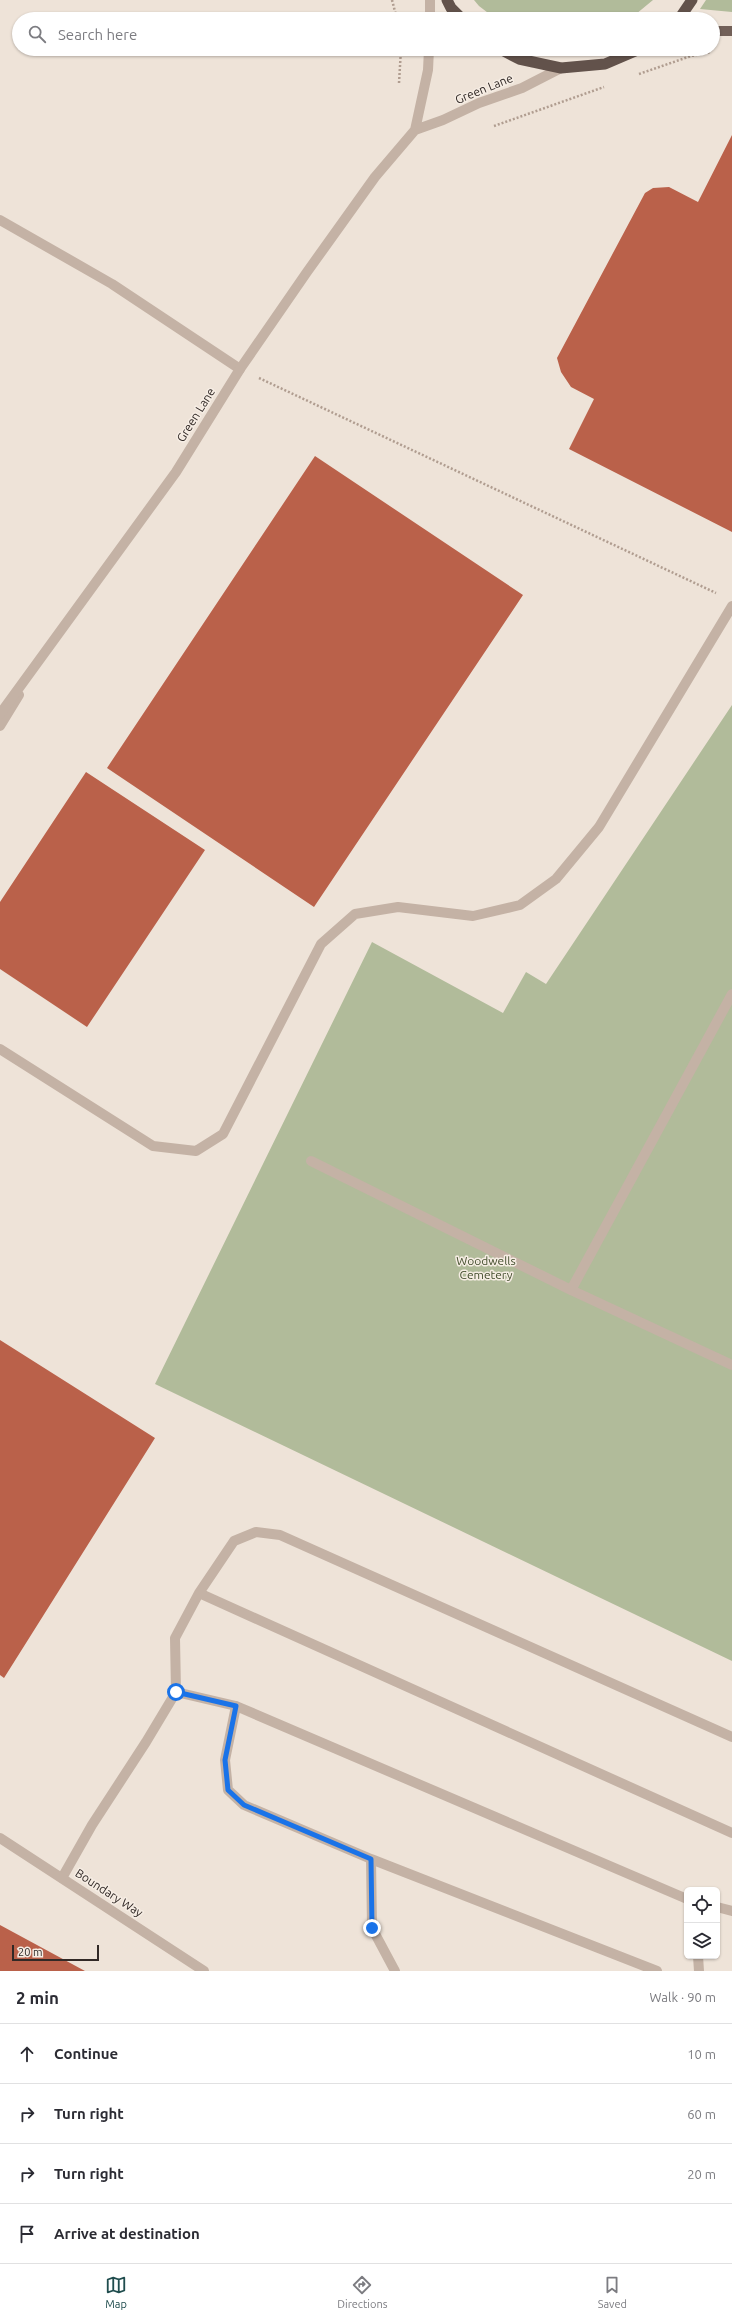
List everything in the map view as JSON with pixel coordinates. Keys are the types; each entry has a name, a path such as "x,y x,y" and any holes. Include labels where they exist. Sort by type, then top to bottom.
{"highway":[{"path":"447,0 456,12"},
{"path":"684,12 692,0"},
{"path":"513,56 519,59 561,68 605,64 624,56"}],"main road":[{"path":"720,31 732,31"}],"street":[{"path":"430,0 430,12"},
{"name":"Green Lane","path":"0,714 176,472 240,369 375,177 415,130 428,70 429,56"},
{"name":"Green Lane","path":"415,130 443,120 479,103 522,88 561,68"},
{"path":"0,220 112,284 240,369"},
{"path":"0,1049 153,1146 196,1151 223,1134 320,944 355,914 398,907 473,916 520,905 556,879 600,827 732,606"},
{"path":"0,726 42,656"},
{"path":"571,1290 732,994"},
{"path":"311,1161 571,1290 732,1365"},
{"path":"62,1878 92,1825 150,1736 176,1692 176,1638 199,1593 234,1541 256,1532 280,1535 732,1737"},
{"path":"199,1593 732,1833"},
{"path":"176,1692 236,1706 684,1898"},
{"path":"236,1706 225,1760 228,1790 244,1805 371,1859 657,1971"},
{"name":"Boundary Way","path":"0,1838 204,1971"},
{"path":"371,1859 372,1928 395,1971"},
{"path":"720,1908 732,1911"},
{"path":"698,1959 699,1971"}],"path":[{"path":"392,0 395,12"},
{"path":"399,83 401,56"},
{"path":"240,369 718,594"}],"green space":[{"path":"474,0 653,0 638,12 487,12"},
{"path":"706,0 732,0 732,12 700,9"},
{"name":"Woodwells Cemetery","path":"732,705 732,1661 155,1384 372,942 503,1013 526,972 546,984"}],"building":[{"path":"732,135 732,532 569,449 594,399 571,387 561,372 557,358 645,193 653,188 669,187 698,202"},
{"path":"315,456 523,595 314,907 107,768"},
{"path":"86,772 205,850 87,1027 0,969 0,902"},
{"path":"0,1340 155,1438 4,1678 0,1675"},
{"path":"0,1925 85,1971 0,1971"}],"route":[{"path":"176,1692 236,1706 225,1760 228,1790 244,1805 371,1859 372,1928"}]}
